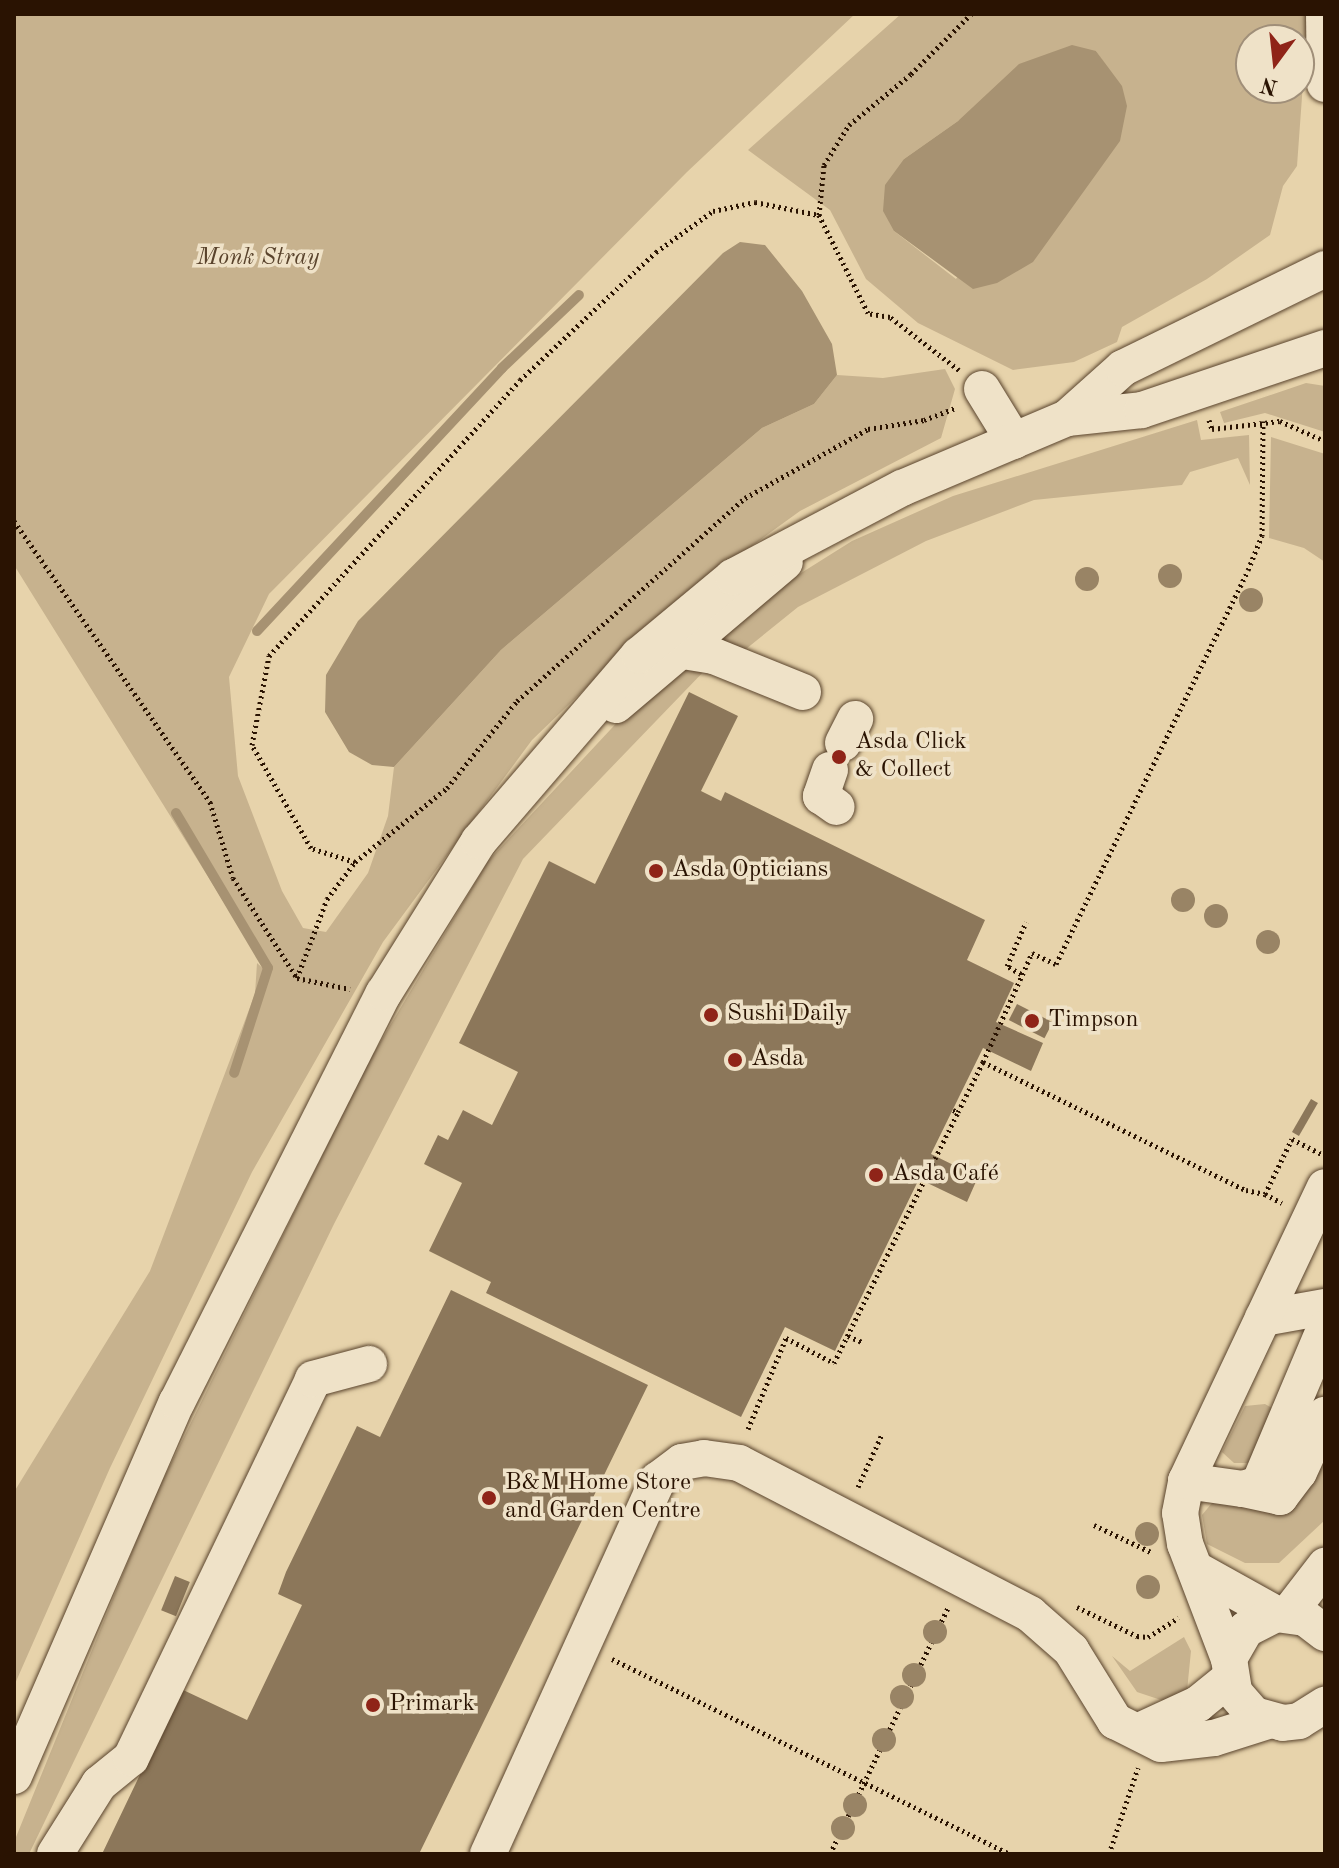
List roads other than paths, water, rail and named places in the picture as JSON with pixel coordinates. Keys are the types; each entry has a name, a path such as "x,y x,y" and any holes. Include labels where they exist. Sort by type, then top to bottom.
{"street":[{"path":"1324,14 1325,84"},
{"path":"1067,418 1123,368 1325,269"},
{"path":"14,1776 177,1402 384,993 479,841 639,655 677,620 733,577 902,488 1067,418 1142,410 1325,348"},
{"path":"982,389 1014,441"},
{"path":"557,748 683,651 811,537"},
{"path":"683,651 714,656 798,691"},
{"path":"837,807 821,796 843,744"},
{"path":"1268,1721 1243,1705 1197,1570 1185,1544 1180,1513 1186,1481 1325,1187"},
{"path":"1263,1318 1325,1307"},
{"path":"1243,1489 1259,1484 1325,1328"},
{"path":"55,1854 99,1784 131,1758 313,1379 369,1364"},
{"path":"1186,1481 1280,1497 1299,1472 1325,1415"},
{"path":"488,1854 658,1480 682,1462 704,1458 739,1463 927,1557 1049,1627 1071,1650 1115,1721 1161,1744 1214,1738 1268,1721 1299,1721 1325,1705"},
{"path":"1139,1731 1198,1704 1230,1668 1246,1629 1282,1614 1325,1566"},
{"path":"1197,1570 1282,1614 1305,1618 1325,1633"}],"waterway":[{"path":"257,631 502,368 579,295"},
{"path":"176,813 268,968 234,1073"}],"place":[{"name":"Asda Click & Collect","path":"839,757"},
{"name":"Asda Opticians","path":"656,871"},
{"name":"Sushi Daily","path":"711,1015"},
{"name":"Timpson","path":"1032,1021"},
{"name":"Asda","path":"735,1060"},
{"name":"Asda Café","path":"876,1175"},
{"name":"B&M Home Store and Garden Centre","path":"489,1498"},
{"name":"Primark","path":"373,1705"}],"park label":[{"name":"Monk Stray","path":"258,259"}]}
